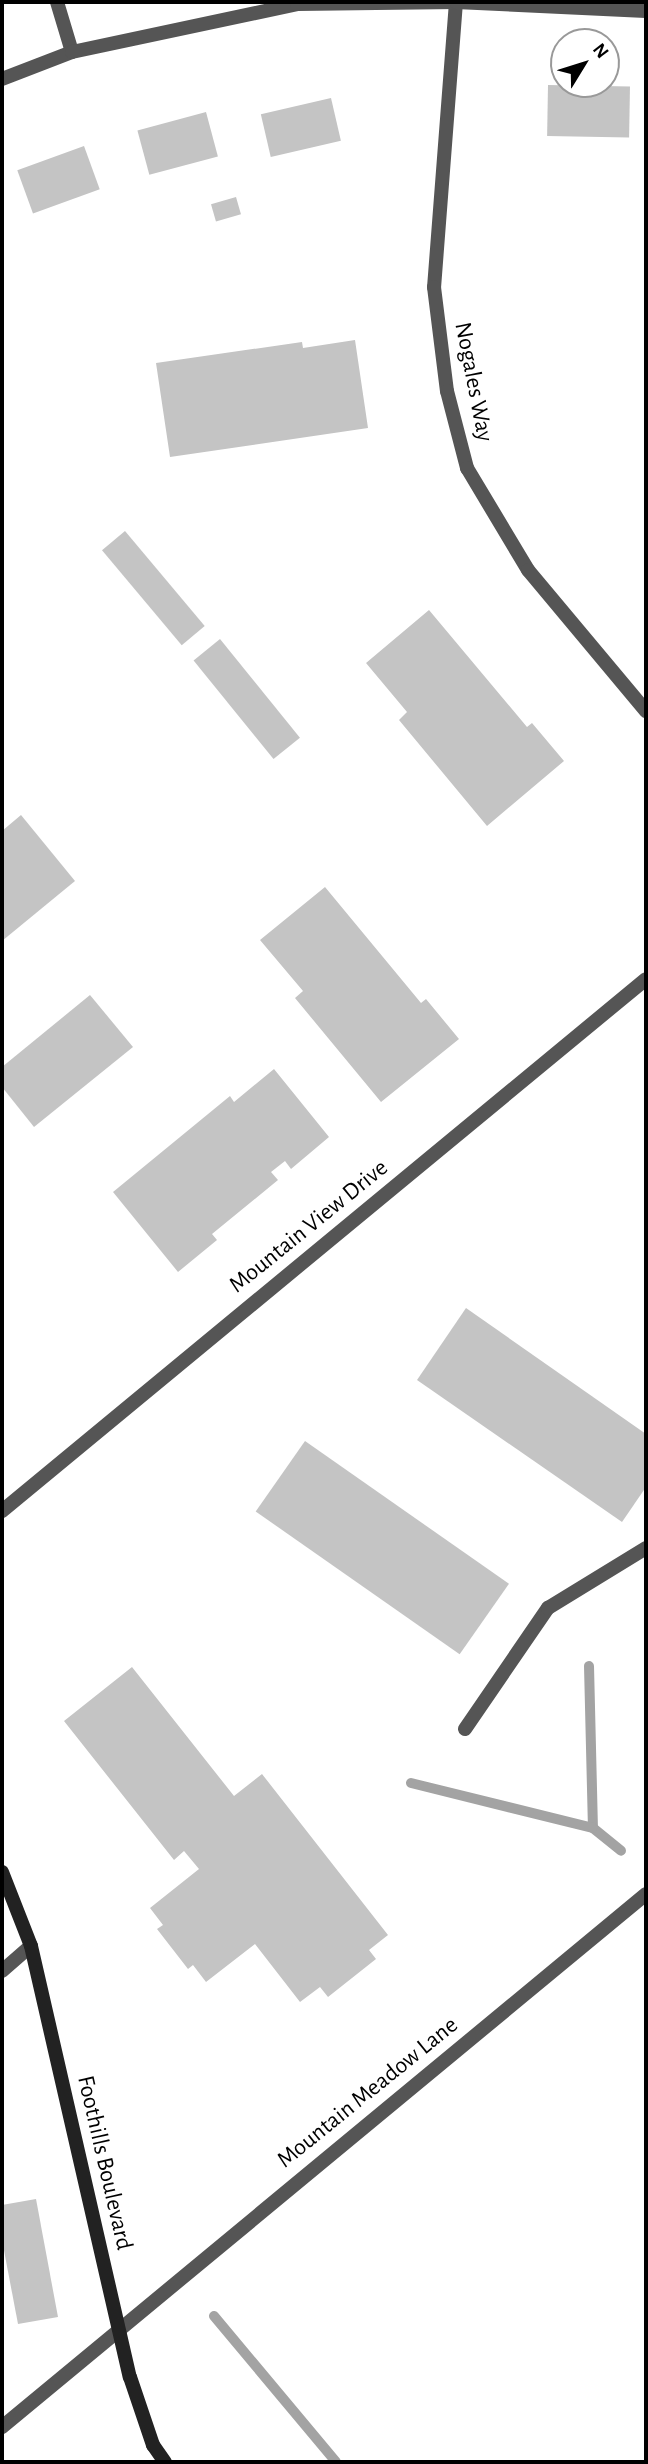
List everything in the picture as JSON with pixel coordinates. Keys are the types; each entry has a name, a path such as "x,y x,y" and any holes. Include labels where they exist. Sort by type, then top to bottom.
{"street":[{"path":"57,2 72,52"},
{"path":"2,79 72,52 297,4 456,2 646,11"},
{"name":"Nogales Way","path":"456,2 434,287 447,391 467,468 528,570 646,711"},
{"name":"Mountain View Drive","path":"2,1511 646,979"},
{"path":"465,1729 548,1608 646,1548"},
{"name":"Foothills Boulevard","path":"2,1871 31,1946 134,2389 153,2445 165,2462"},
{"name":"Mountain Meadow Lane","path":"2,2427 118,2327 646,1894"},
{"path":"2,1970 31,1946"}],"building":[{"path":"548,85 550,98 620,98 620,86 630,86 629,137 547,136"},
{"path":"331,98 341,141 271,157 261,114"},
{"path":"206,112 218,156 149,175 137,130"},
{"path":"84,146 100,189 33,214 17,170"},
{"path":"236,197 241,214 216,221 211,204"},
{"path":"355,340 368,428 170,457 156,363 302,342 303,348"},
{"path":"125,531 205,626 182,645 102,550"},
{"path":"429,610 527,727 532,723 564,761 487,826 399,720 407,712 366,663"},
{"path":"220,639 300,738 274,759 194,660"},
{"path":"21,815 75,881 2,941 2,831"},
{"path":"325,887 421,1003 426,999 459,1039 381,1102 295,998 303,991 260,940"},
{"path":"90,995 133,1047 34,1127 2,1087 2,1067"},
{"path":"274,1069 329,1137 291,1169 285,1161 271,1172 278,1180 212,1234 217,1240 178,1272 113,1192 230,1096 234,1102"},
{"path":"466,1308 646,1434 646,1487 622,1522 417,1380"},
{"path":"305,1441 509,1584 460,1654 256,1511"},
{"path":"132,1667 234,1796 262,1774 388,1935 369,1950 376,1959 328,1997 320,1987 300,2002 255,1944 206,1982 193,1965 188,1969 157,1929 163,1925 150,1908 199,1869 184,1851 174,1860 64,1721"},
{"path":"36,2199 58,2317 18,2324 2,2240 2,2205"}],"waterway":[{"path":"589,1666 593,1828 621,1851"},
{"path":"411,1783 593,1828"},
{"path":"214,2316 336,2462"}]}
